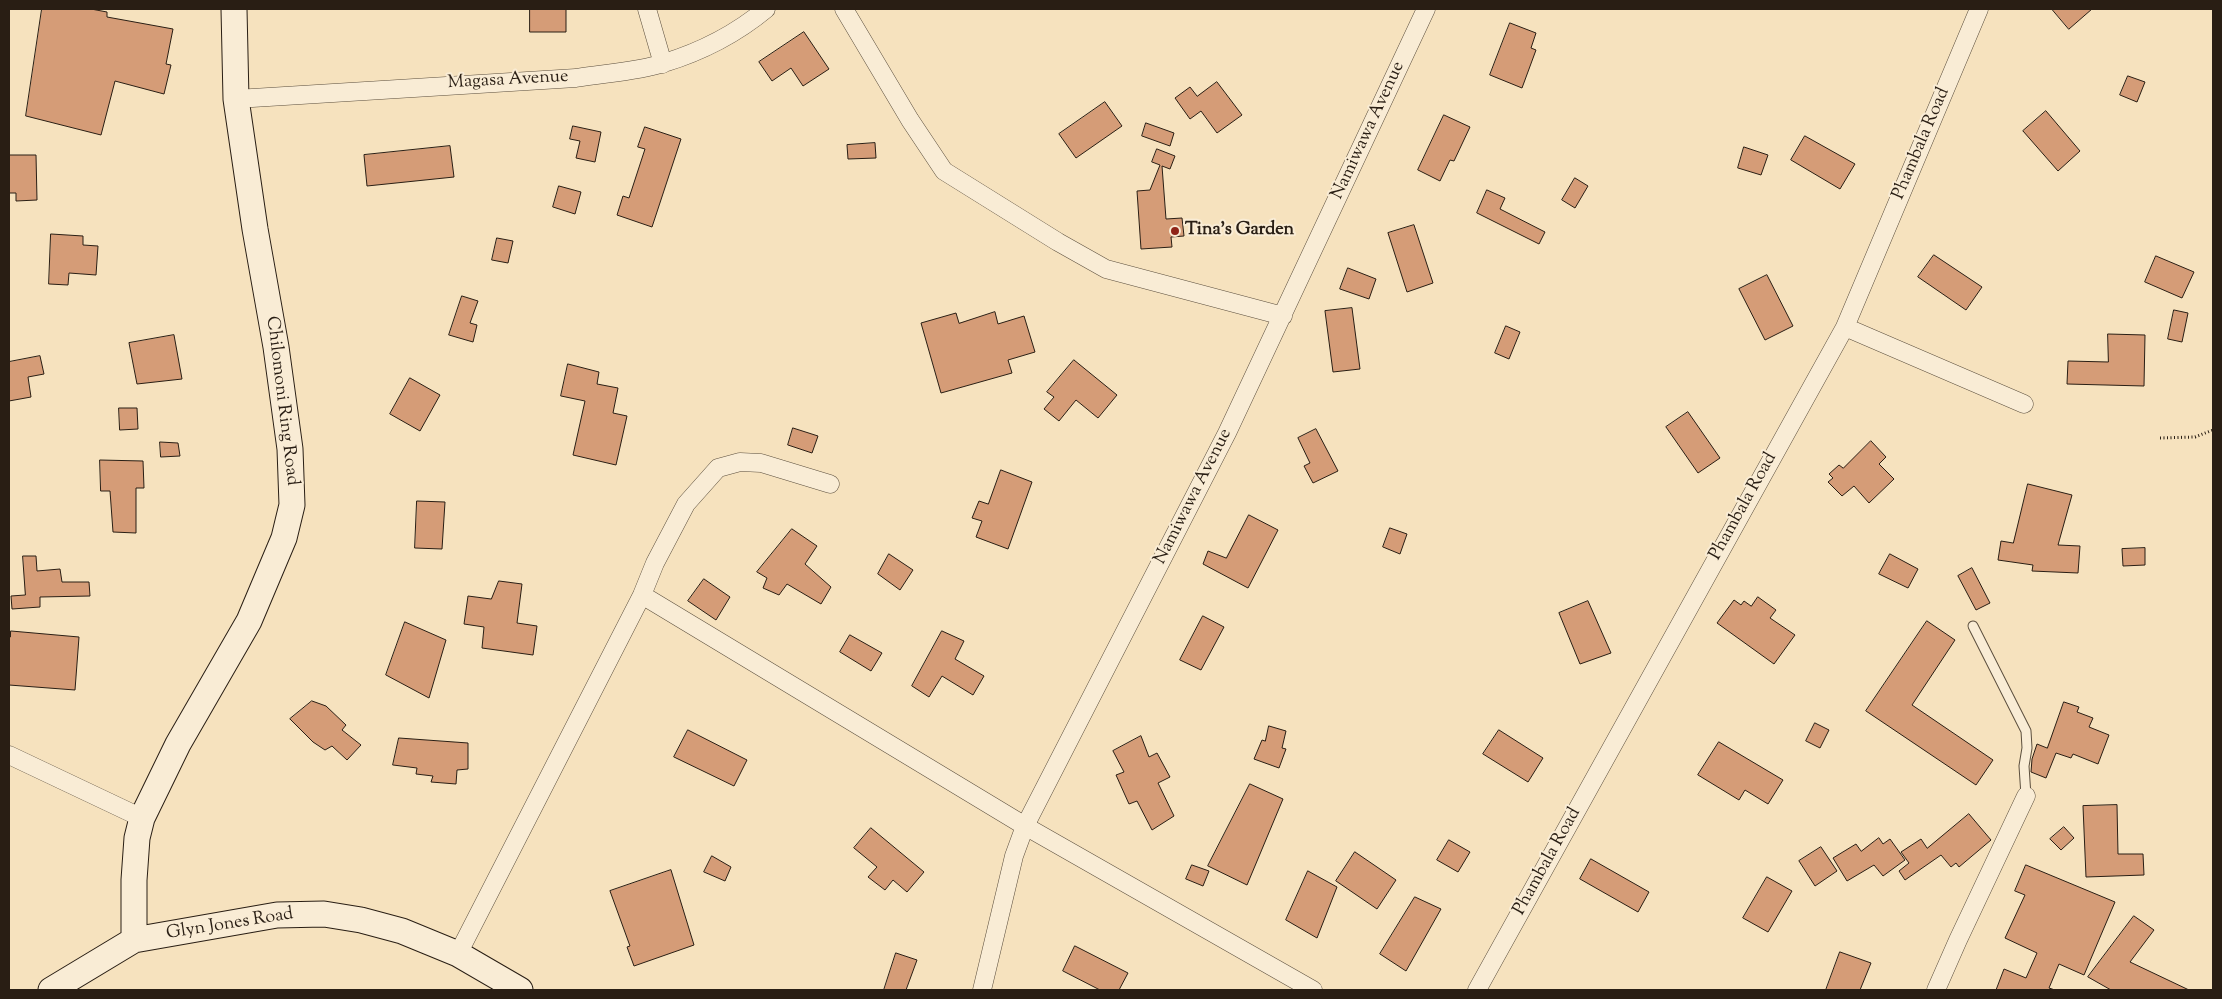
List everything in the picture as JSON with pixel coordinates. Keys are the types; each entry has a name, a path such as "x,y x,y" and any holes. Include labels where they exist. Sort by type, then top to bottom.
{"street":[{"name":"Chilomoni Ring Road","path":"134,940 134,880 142,818 178,744 249,621 284,538 292,505 290,449 276,347 255,230 236,99 234,9"},
{"path":"647,9 663,64"},
{"name":"Magasa Avenue","path":"236,99 576,78 663,64 709,45 766,9"},
{"path":"844,9 910,120 944,171 1058,242 1106,269 1283,316"},
{"name":"Namiwawa Avenue","path":"982,990 1014,856 1025,826 1227,434 1426,9"},
{"name":"Phambala Road","path":"1477,990 1844,327 1979,9"},
{"path":"1844,327 2024,404"},
{"path":"458,954 642,596 655,563 686,504 718,468 740,462 761,463 830,484"},
{"path":"642,596 1025,826 1313,990"},
{"path":"9,755 142,818"},
{"path":"1936,990 2026,796"},
{"name":"Glyn Jones Road","path":"134,940 277,915 324,914 361,920 402,932 458,954 520,990"},
{"path":"51,990 134,940"}],"lane":[{"path":"1973,626 2026,731 2027,748 2024,766 2026,796"}],"path":[{"path":"2160,438 2195,437 2213,430"}],"building":[{"path":"42,9 91,9 107,12 107,17 173,29 166,64 171,65 164,94 115,81 101,135 26,116"},
{"path":"530,9 566,9 566,32 530,32"},
{"path":"2052,9 2092,9 2069,29"},
{"path":"1510,23 1536,33 1531,48 1536,50 1522,88 1490,75"},
{"path":"804,32 829,69 803,86 791,68 772,81 759,62"},
{"path":"2128,76 2145,82 2137,102 2120,95"},
{"path":"1217,82 1242,115 1217,133 1201,111 1190,119 1175,98 1190,87 1197,96"},
{"path":"1105,102 1122,126 1076,158 1059,134"},
{"path":"2046,111 2080,151 2058,171 2023,131"},
{"path":"1444,115 1470,127 1454,161 1450,160 1440,181 1418,170"},
{"path":"1146,123 1174,133 1170,146 1142,136"},
{"path":"573,126 601,132 595,162 576,158 580,141 570,139"},
{"path":"645,127 681,139 652,227 617,215 623,196 629,198 645,149 638,147"},
{"path":"1805,136 1855,164 1840,189 1791,160"},
{"path":"875,143 876,158 848,159 847,145"},
{"path":"450,146 454,177 367,186 364,155"},
{"path":"1744,147 1768,155 1761,175 1738,168"},
{"path":"1157,149 1175,156 1170,169 1162,166 1166,219 1182,218 1184,236 1171,237 1172,247 1141,249 1137,191 1150,190 1160,165 1152,162"},
{"path":"9,155 36,155 37,200 16,201 16,193 9,193"},
{"path":"1575,178 1588,186 1575,208 1562,200"},
{"path":"559,186 581,192 575,214 553,207"},
{"path":"1487,190 1505,198 1500,209 1545,232 1539,244 1477,213"},
{"path":"1414,225 1433,283 1407,292 1388,233"},
{"path":"51,234 83,236 83,245 98,246 96,275 69,273 68,285 49,284"},
{"path":"497,238 513,241 508,263 492,260"},
{"path":"1934,255 1982,287 1966,310 1918,277"},
{"path":"2156,256 2194,272 2182,298 2145,282"},
{"path":"1348,268 1376,279 1369,299 1340,289"},
{"path":"1767,275 1793,326 1765,340 1739,289"},
{"path":"462,296 478,301 470,323 477,325 473,342 449,335"},
{"path":"1352,308 1360,369 1333,372 1325,311"},
{"path":"2174,310 2188,313 2182,342 2168,339"},
{"path":"995,312 998,324 1024,316 1035,352 1008,360 1012,373 941,393 921,323 956,313 959,323"},
{"path":"1506,326 1520,332 1509,359 1495,353"},
{"path":"2108,334 2145,335 2144,386 2067,384 2068,361 2108,362"},
{"path":"174,335 182,379 137,384 129,343"},
{"path":"40,356 44,374 28,377 31,397 9,401 9,362"},
{"path":"1074,360 1117,395 1098,418 1076,400 1059,421 1044,409 1054,397 1047,392"},
{"path":"568,364 599,372 597,384 618,388 613,413 627,416 616,465 573,455 585,401 561,396"},
{"path":"410,378 440,395 420,431 390,414"},
{"path":"119,408 137,408 138,429 120,430"},
{"path":"1688,412 1720,458 1698,473 1666,427"},
{"path":"793,428 818,436 812,453 788,445"},
{"path":"1316,429 1338,471 1313,483 1304,466 1310,463 1298,438"},
{"path":"1871,441 1886,457 1879,464 1894,479 1869,503 1854,486 1842,496 1828,482 1833,478 1829,474 1839,465 1843,468"},
{"path":"160,442 178,443 180,456 161,457"},
{"path":"100,460 143,461 144,488 136,488 136,533 113,532 110,491 101,491"},
{"path":"1001,470 1032,482 1008,549 976,537 982,521 972,518 979,501 988,504"},
{"path":"2028,484 2072,495 2058,545 2080,546 2078,573 2032,571 2033,565 1998,560 2001,541 2013,543"},
{"path":"417,501 445,502 442,549 415,548"},
{"path":"1249,515 1278,530 1248,588 1203,564 1208,551 1226,558"},
{"path":"1390,528 1407,534 1400,554 1383,547"},
{"path":"792,529 817,546 805,564 831,587 821,604 787,584 779,595 763,588 767,578 757,572"},
{"path":"2145,548 2145,565 2123,566 2122,549"},
{"path":"889,554 913,570 900,590 878,574"},
{"path":"1890,554 1918,569 1908,588 1879,574"},
{"path":"23,556 36,556 37,571 60,569 62,582 89,582 90,596 40,597 40,607 12,609 11,596 25,595"},
{"path":"1972,568 1990,603 1976,610 1958,576"},
{"path":"704,579 730,597 716,620 688,601"},
{"path":"499,581 522,584 517,623 537,626 533,655 482,648 484,627 464,624 468,596 491,599"},
{"path":"1758,597 1776,610 1770,618 1795,635 1774,664 1717,623 1734,600 1741,605 1744,601 1751,606"},
{"path":"1588,601 1611,653 1580,664 1559,613"},
{"path":"1203,616 1224,627 1201,670 1180,660"},
{"path":"1927,621 1955,640 1912,705 1993,760 1976,785 1866,711"},
{"path":"405,622 446,640 429,698 386,675"},
{"path":"11,631 79,637 75,690 9,685 9,637"},
{"path":"942,631 964,641 955,659 984,676 973,695 942,676 929,697 912,686"},
{"path":"850,635 882,653 871,671 840,652"},
{"path":"312,701 326,706 346,725 342,730 361,745 347,760 332,746 325,750 313,742 290,719"},
{"path":"2064,702 2079,707 2077,712 2093,718 2089,727 2109,735 2098,764 2073,754 2071,758 2056,753 2046,778 2031,772 2032,759 2037,744 2047,748"},
{"path":"1815,723 1829,730 1820,748 1806,741"},
{"path":"1269,726 1286,731 1282,748 1286,749 1279,768 1254,759 1262,740 1265,741"},
{"path":"688,730 747,760 734,786 674,757"},
{"path":"1499,730 1543,758 1528,782 1483,754"},
{"path":"1141,736 1149,757 1157,753 1170,777 1158,783 1174,816 1152,830 1137,801 1129,804 1116,775 1124,772 1113,751"},
{"path":"399,738 468,743 468,769 457,770 456,784 431,782 433,776 416,774 417,768 393,765"},
{"path":"1719,742 1783,780 1768,804 1745,790 1739,800 1698,775"},
{"path":"1250,784 1283,799 1247,885 1208,866"},
{"path":"2117,805 2118,854 2143,854 2144,875 2086,877 2083,806"},
{"path":"1969,814 1991,840 1959,867 1956,863 1951,867 1941,855 1905,880 1899,871 1909,863 1901,852 1921,839 1927,848"},
{"path":"2064,827 2074,838 2061,850 2050,839"},
{"path":"871,828 924,872 907,892 893,880 885,890 868,877 877,867 854,848"},
{"path":"1879,838 1883,844 1890,839 1905,860 1883,876 1874,865 1847,881 1833,858 1856,844 1861,851"},
{"path":"1449,840 1470,852 1458,872 1437,860"},
{"path":"1821,847 1837,871 1815,886 1799,861"},
{"path":"1355,852 1396,880 1377,909 1336,881"},
{"path":"712,856 731,867 725,881 704,872"},
{"path":"1591,859 1649,892 1638,912 1580,879"},
{"path":"1192,865 1209,871 1203,886 1186,879"},
{"path":"2026,865 2115,902 2084,975 2059,964 2049,988 2055,990 1996,990 2004,969 2026,978 2037,953 2005,938 2025,895 2015,891"},
{"path":"671,870 694,945 634,966 627,947 630,946 610,891"},
{"path":"1308,871 1337,887 1317,938 1286,920"},
{"path":"1767,877 1792,891 1768,932 1743,918"},
{"path":"1415,897 1441,909 1406,971 1380,954"},
{"path":"2134,916 2154,930 2130,962 2189,990 2111,990 2088,977"},
{"path":"1075,946 1128,973 1119,990 1100,990 1063,971"},
{"path":"1840,952 1871,963 1860,990 1826,990"},
{"path":"896,953 917,960 906,990 884,990"}],"place":[{"name":"Tina's Garden","path":"1175,231"}]}
